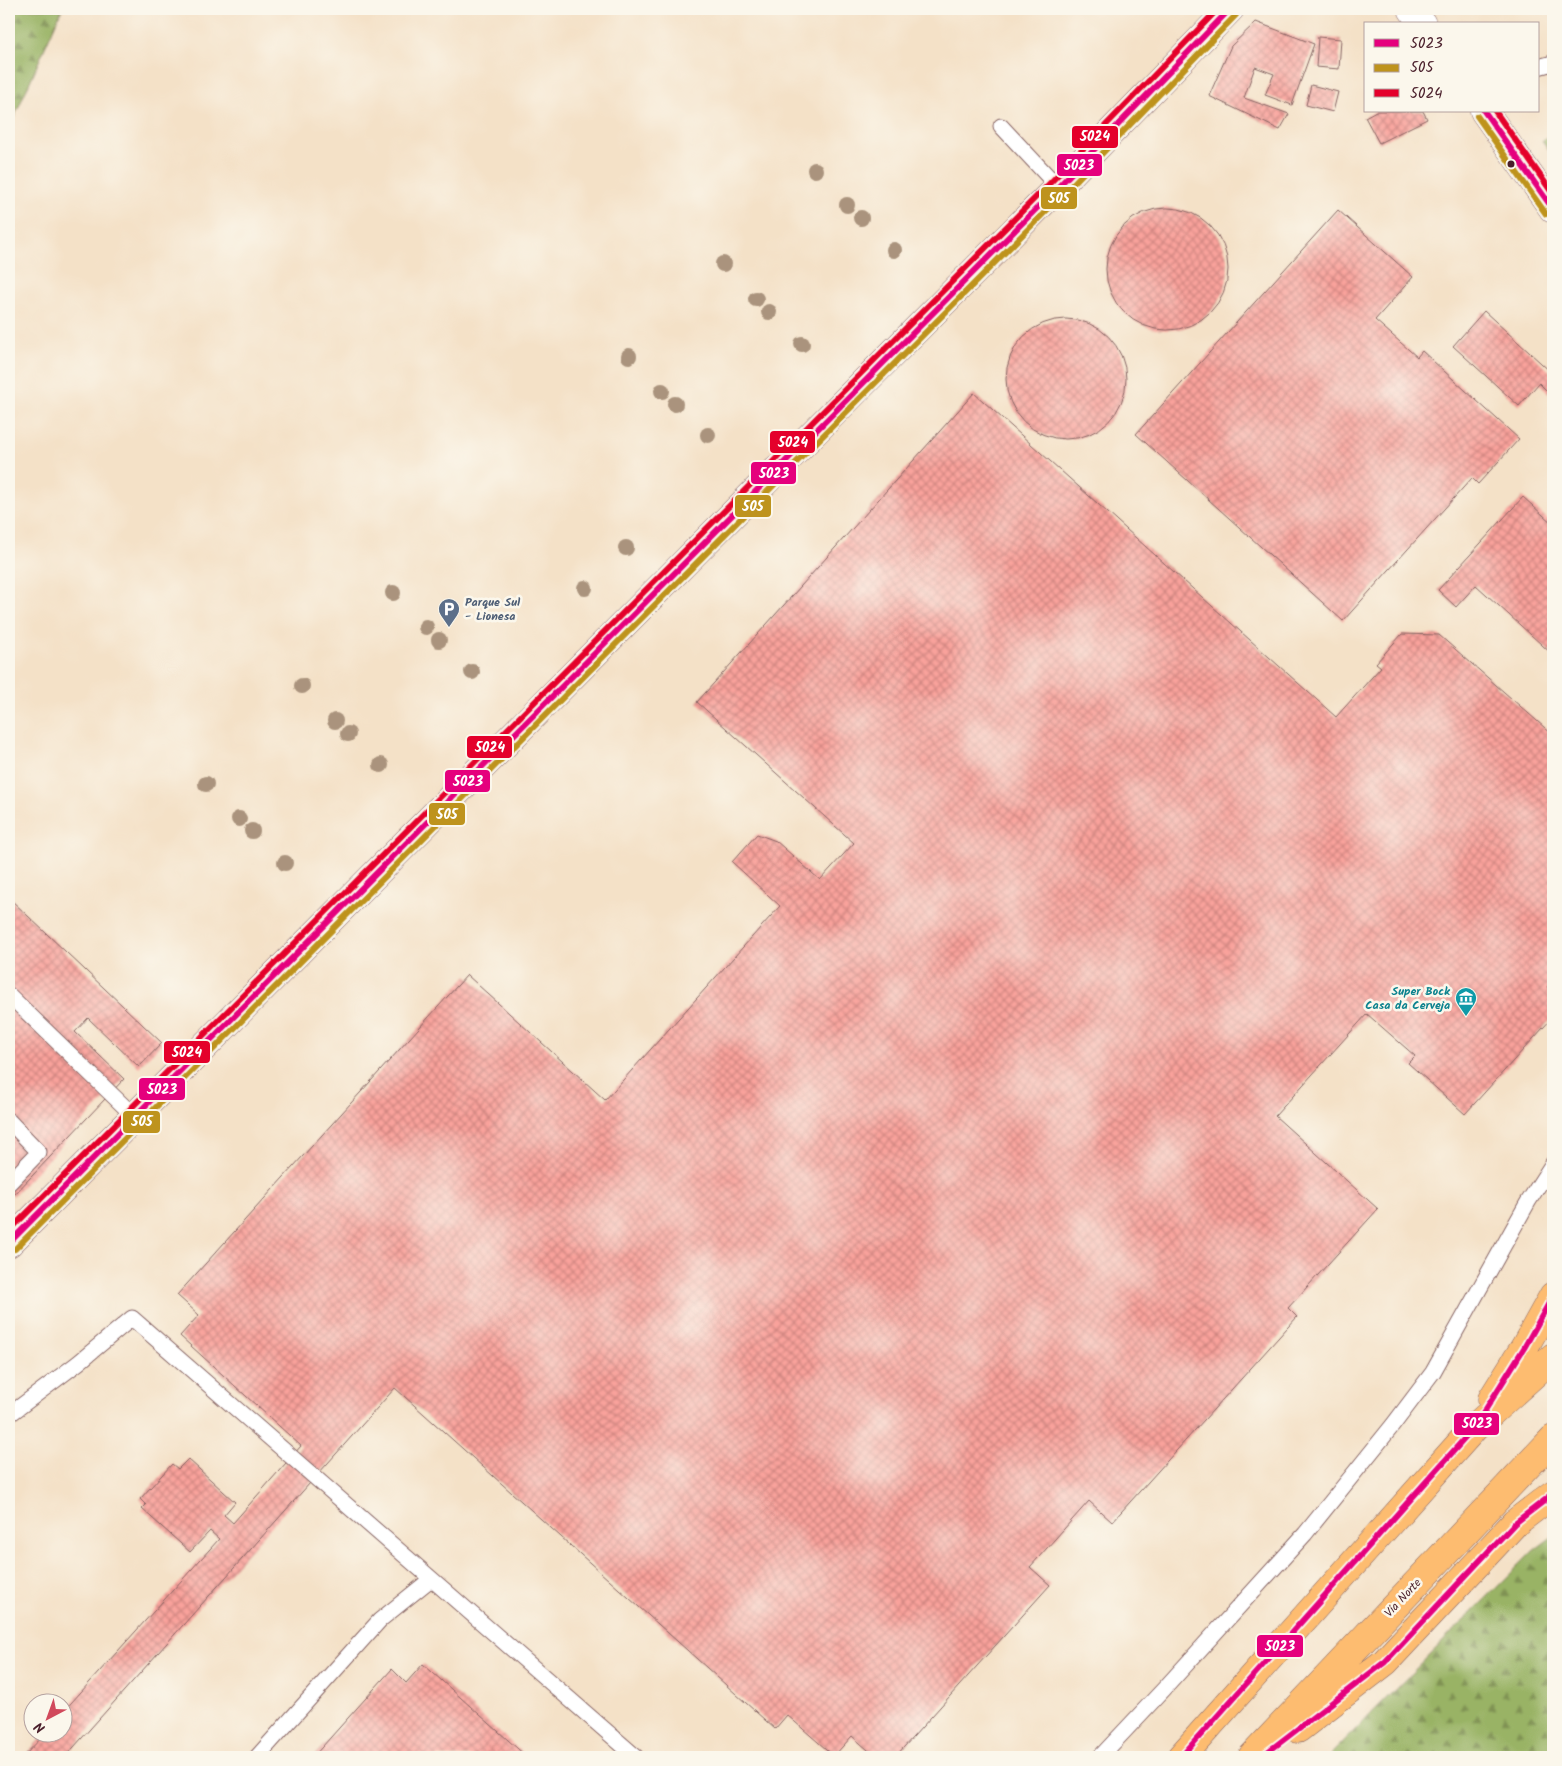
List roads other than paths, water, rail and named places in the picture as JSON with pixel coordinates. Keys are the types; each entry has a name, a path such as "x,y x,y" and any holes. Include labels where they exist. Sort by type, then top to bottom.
{"highway":[{"path":"1474,1428 1524,1348 1553,1296"},
{"path":"1181,1757 1474,1428 1553,1356"},
{"name":"Via Norte","path":"1252,1757 1553,1439"},
{"path":"1261,1757 1385,1662 1515,1523 1553,1494"}],"street":[{"path":"9,1243 1058,187 1230,9"},
{"path":"1412,9 1421,22"},
{"path":"1485,112 1553,209"}],"lane":[{"path":"1540,66 1553,63"},
{"path":"1001,126 1058,187"},
{"path":"9,995 135,1117"},
{"path":"9,1121 39,1152 9,1183"},
{"path":"1100,1757 1305,1534 1393,1425 1433,1372 1528,1202 1553,1163"},
{"path":"9,1415 78,1363 132,1318 636,1757"},
{"path":"257,1757 380,1620 431,1579"}],"place":[{"name":"Parque Sul - Lionesa","path":"449,628"},
{"name":"Super Bock Casa da Cerveja","path":"1466,1017"}]}
